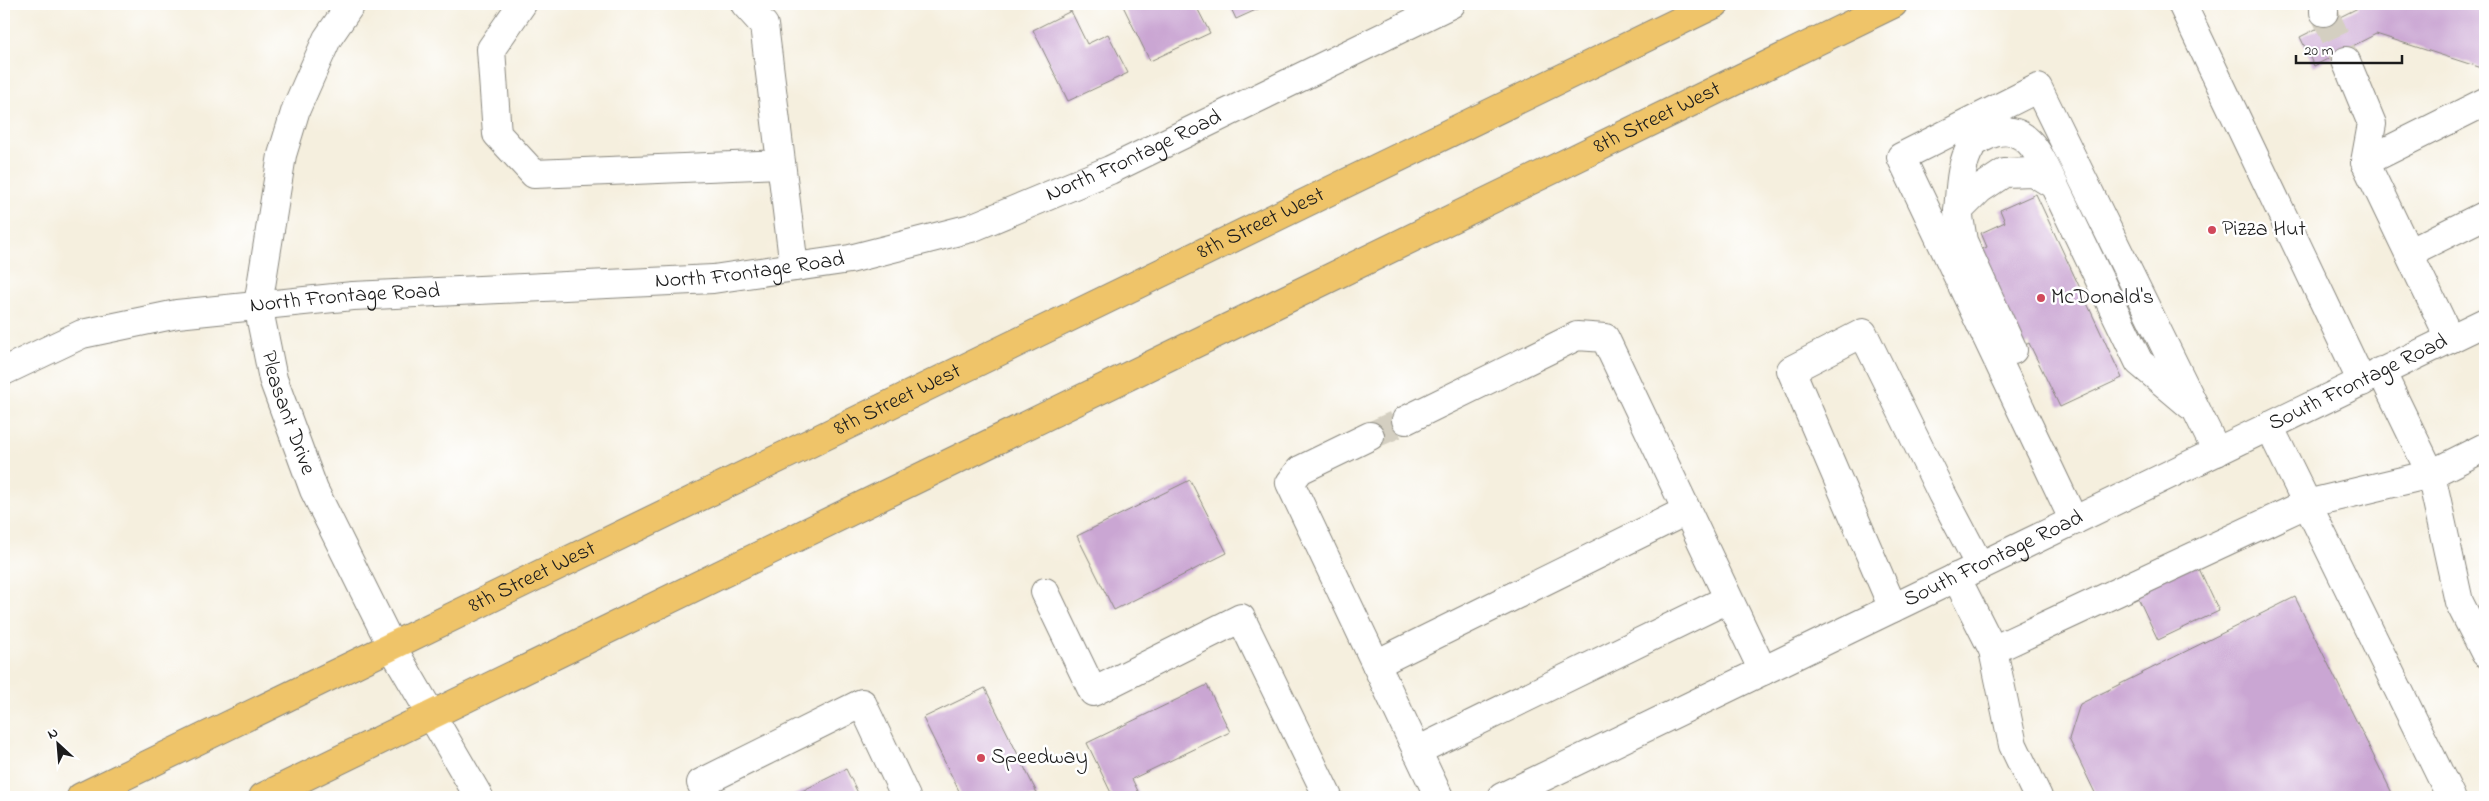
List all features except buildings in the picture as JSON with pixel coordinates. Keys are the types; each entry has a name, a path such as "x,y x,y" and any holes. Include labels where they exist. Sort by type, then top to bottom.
{"highway":[{"name":"8th Street West","path":"81,797 1714,4"},
{"name":"8th Street West","path":"263,797 1893,4"}],"street":[{"name":"Pleasant Drive","path":"351,4 327,38 296,109 282,155 258,305 274,380 314,490 392,647 479,797"},
{"path":"522,4 491,49 497,134 534,174 781,164"},
{"path":"745,4 764,26 794,268"},
{"name":"North Frontage Road","path":"4,371 82,334 177,314 353,296 713,279 850,259 971,228 1110,170 1451,4"},
{"path":"2182,4 2372,376 2430,474 2459,602 2485,653"},
{"path":"2346,62 2372,124 2365,162 2410,252 2450,339"},
{"path":"2074,521 1901,157 2038,88 2217,452"},
{"path":"2365,162 2485,102"},
{"path":"2018,404 2024,373 1963,241 1958,211 1965,161 1972,145 1991,134 2008,130 2024,137 2037,151 2139,362 2197,410"},
{"path":"1958,211 1980,189 2004,173 2033,172 2054,185"},
{"path":"2410,252 2485,215"},
{"name":"South Frontage Road","path":"1502,797 2485,322"},
{"path":"1894,608 1791,370 1863,333 1942,494 1980,566"},
{"path":"1406,420 1577,336 1605,338 1762,671"},
{"path":"2269,426 2451,797"},
{"path":"1370,436 1300,470 1290,483 1439,797"},
{"path":"1993,650 2306,504 2430,474 2485,447"},
{"path":"1376,664 1686,511"},
{"path":"1956,578 1993,650 2013,745 2038,797"},
{"path":"1045,592 1093,692 1241,618 1328,797"},
{"path":"1417,751 1728,599"},
{"path":"708,797 701,783 862,703 906,797"}],"tunnel":[{"path":"2324,12 2346,61"},
{"path":"1370,436 1406,420"}],"place":[{"name":"Pizza Hut","path":"2212,230"},
{"name":"McDonald's","path":"2041,298"},
{"name":"Speedway","path":"981,758"}]}
